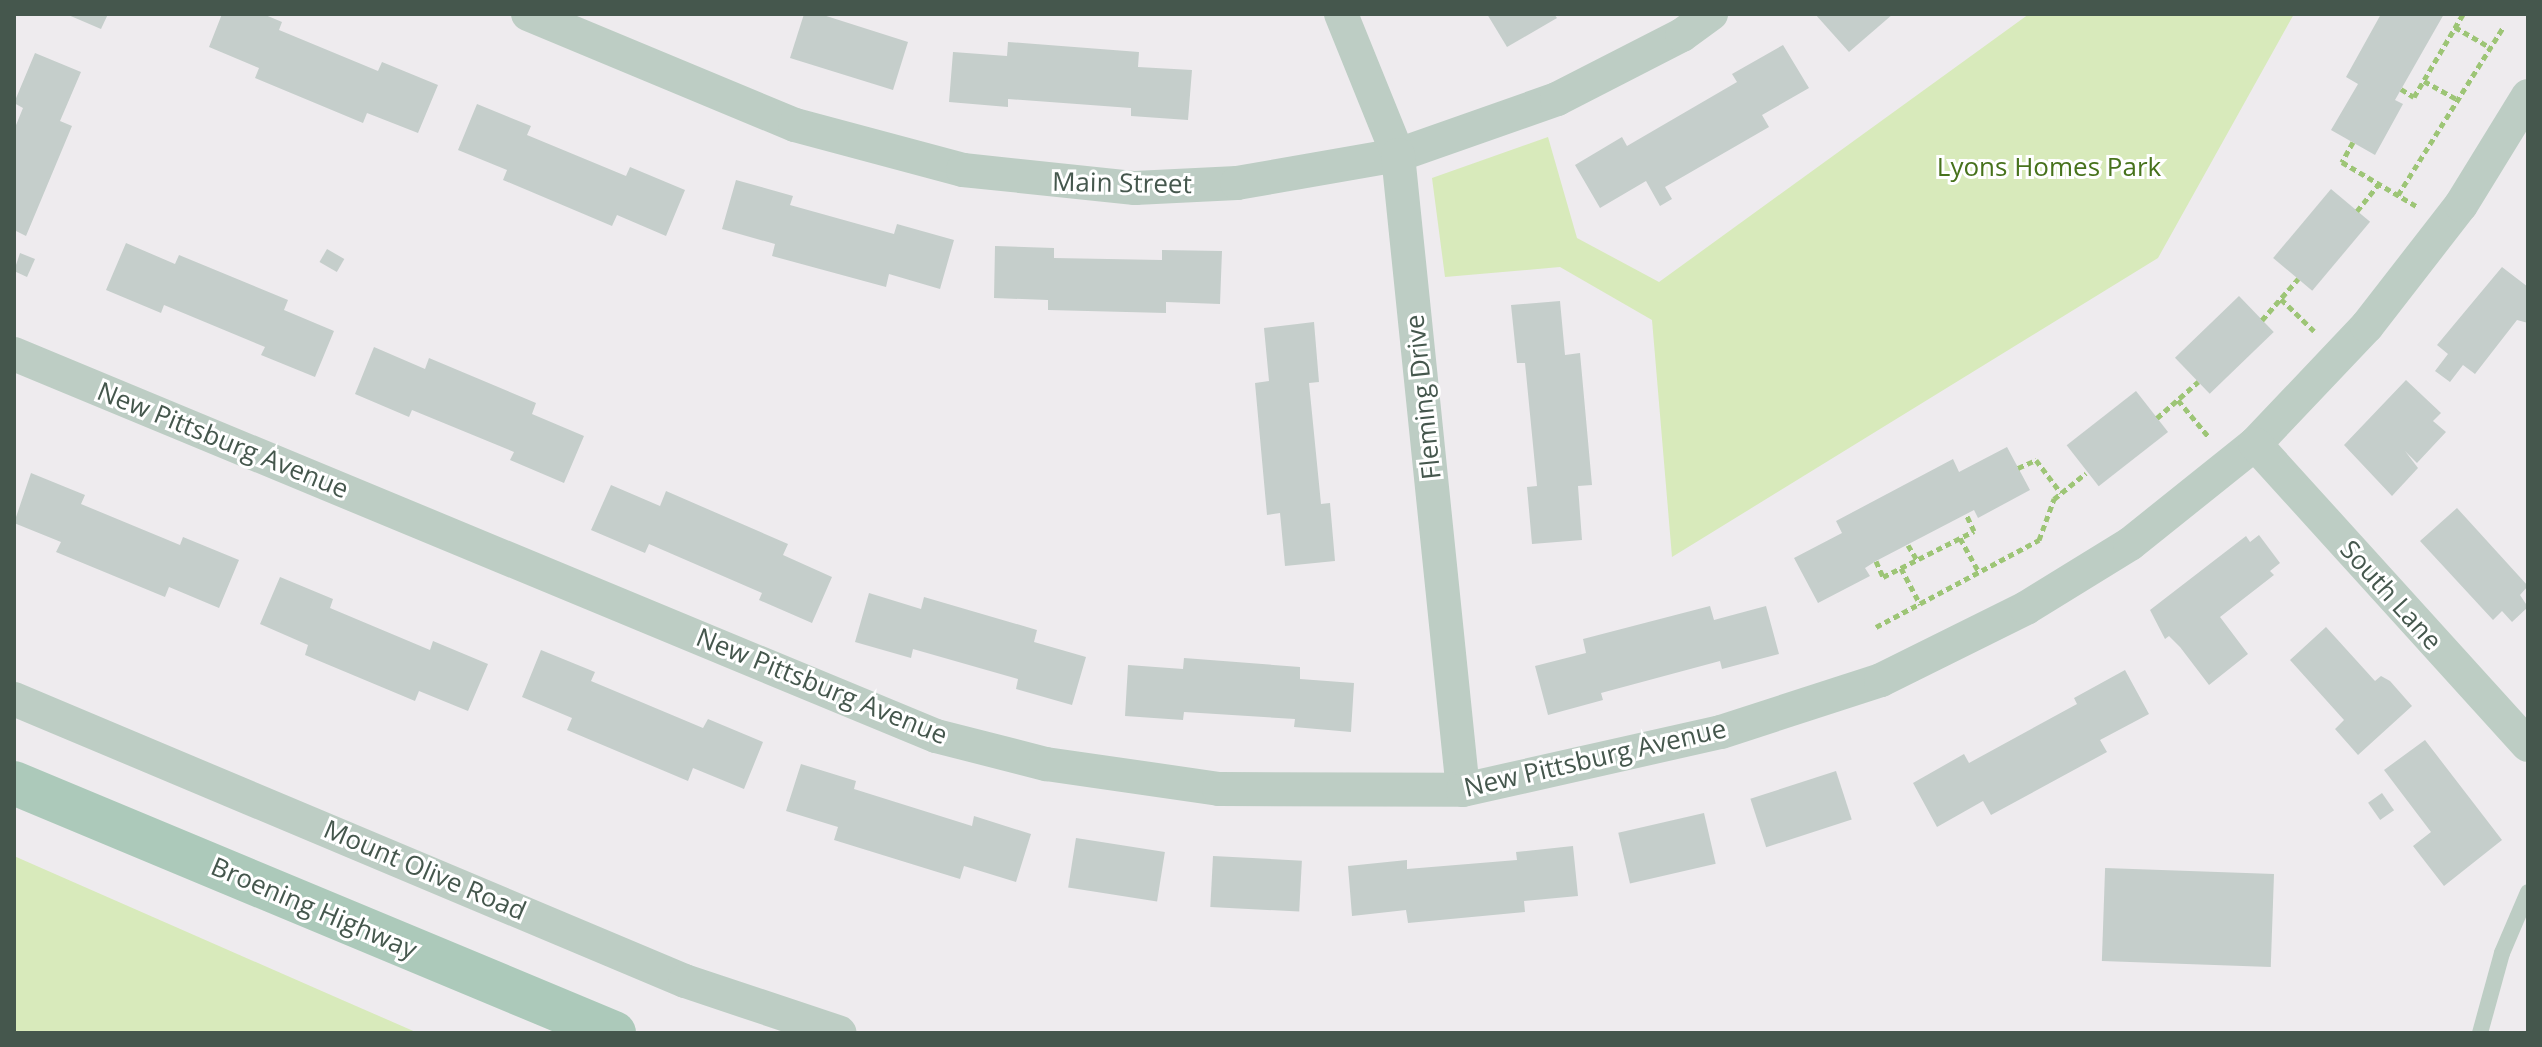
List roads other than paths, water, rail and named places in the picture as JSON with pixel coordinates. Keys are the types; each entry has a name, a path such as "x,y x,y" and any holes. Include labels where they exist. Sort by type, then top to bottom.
{"main road":[{"name":"Broening Highway","path":"14,783 614,1033"}],"street":[{"name":"Main Street","path":"528,14 795,125 963,170 1135,188 1237,183 1398,155 1557,99 1682,35 1711,14"},
{"name":"Fleming Drive","path":"1341,14 1398,155 1463,790"},
{"name":"New Pittsburg Avenue","path":"14,354 936,736 1046,764 1219,789 1463,790 1721,732 1881,680 2078,577 2162,522 2255,444 2367,326 2423,257 2528,96"},
{"name":"South Lane","path":"2255,444 2528,745"},
{"name":"Mount Olive Road","path":"14,699 685,981 840,1033"}],"lane":[{"path":"2480,1033 2502,953 2528,892"}],"park label":[{"name":"Lyons Homes Park","path":"2049,167"}]}
